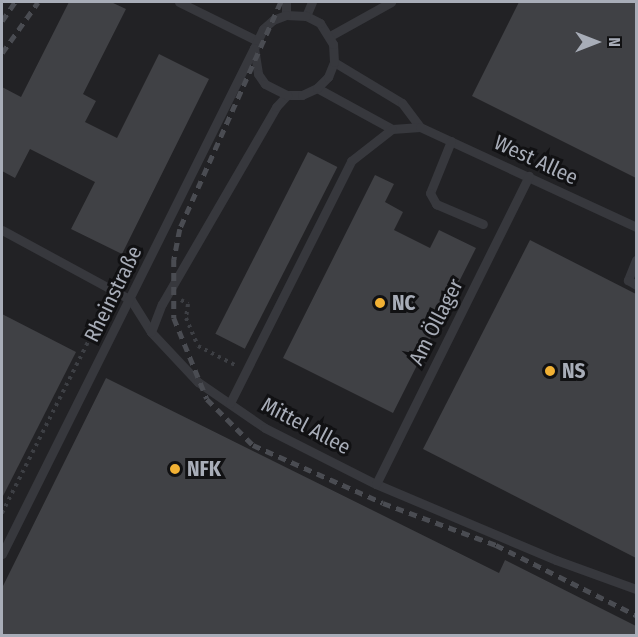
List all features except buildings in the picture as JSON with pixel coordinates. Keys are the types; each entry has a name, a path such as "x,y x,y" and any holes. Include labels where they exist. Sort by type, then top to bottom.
{"lane":[{"path":"179,2 255,44"},
{"path":"286,2 286,15"},
{"path":"306,16 312,2"},
{"path":"330,36 391,2"},
{"path":"286,15 306,16 320,23 330,36 334,62 317,88 302,95 287,95 265,84 258,74 255,44 273,20 286,15"},
{"name":"Rheinstraße","path":"2,554 131,300 255,44"},
{"name":"West Allee","path":"334,62 402,103 420,127"},
{"path":"230,403 351,160 392,129 317,88"},
{"path":"151,332 162,304 276,107 287,95"},
{"name":"West Allee","path":"392,129 420,127 636,227"},
{"path":"451,141 430,194 436,204 483,224"},
{"name":"Am Öllager","path":"376,484 529,176"},
{"name":"Mittel Allee","path":"2,230 131,300 151,332 198,382 265,428 376,484 556,560 636,589"},
{"path":"636,260 628,280 636,285"}],"shaded area":[{"path":"2,2 636,2 636,635 2,635"}],"railway":[{"path":"2,21 15,2"},
{"path":"2,53 38,2"},
{"path":"281,2 180,229 174,259 174,318 207,399 253,445 383,503 496,545 636,615"}],"place":[{"name":"NC","path":"380,303"},
{"name":"NS","path":"550,371"},
{"name":"NFK","path":"175,469"}]}
